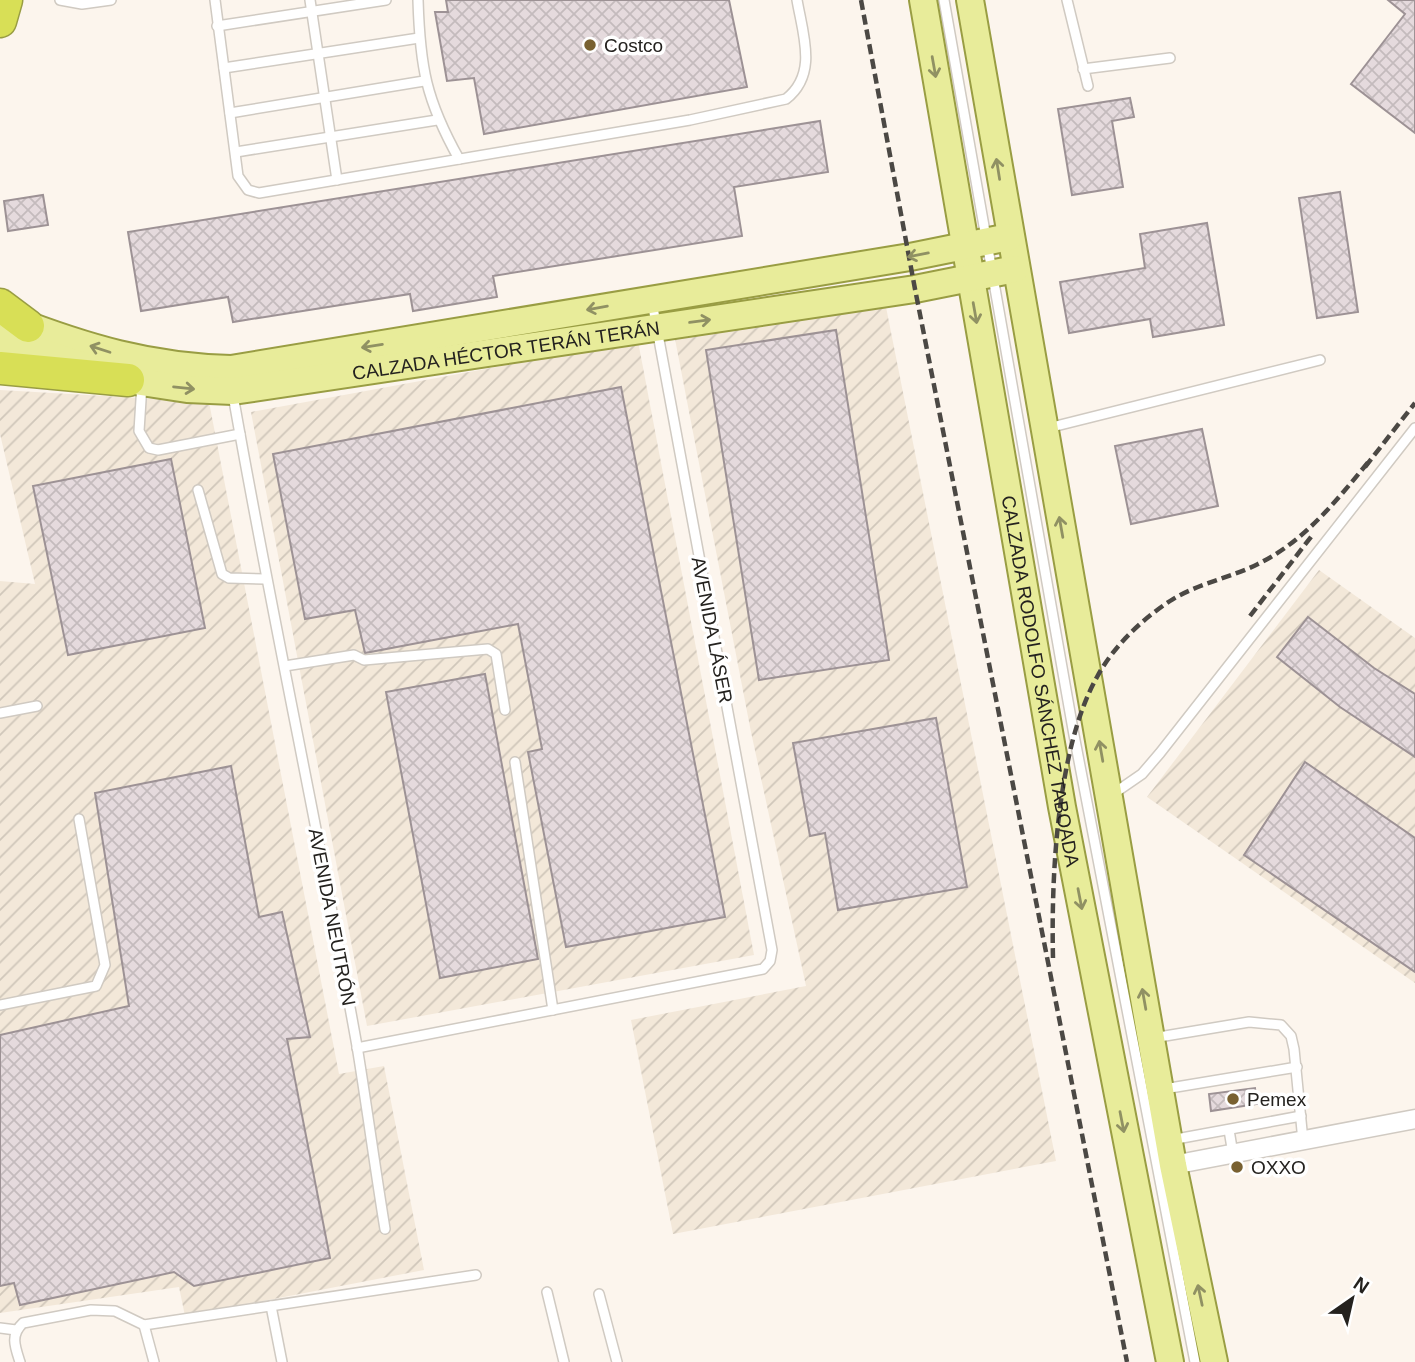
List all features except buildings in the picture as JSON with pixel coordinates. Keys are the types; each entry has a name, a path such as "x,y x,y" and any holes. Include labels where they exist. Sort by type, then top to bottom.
{"highway":[{"path":"0,21 6,0"},
{"path":"0,305 14,320"},
{"path":"0,368 135,381"}],"main road":[{"name":"CALZADA RODOLFO SÁNCHEZ TABOADA","path":"923,0 986,241 991,273 1043,429 1171,1153 1214,1362"},
{"name":"CALZADA RODOLFO SÁNCHEZ TABOADA","path":"970,0 986,241 1065,821 1170,1362"},
{"name":"CALZADA HÉCTOR TERÁN TERÁN","path":"14,320 138,361 185,368 232,380 651,299 986,241"},
{"name":"CALZADA HÉCTOR TERÁN TERÁN","path":"0,339 135,381 232,380 655,328 915,289 991,273"}],"street":[{"path":"1171,1153 1233,1154 1415,1119"}],"lane":[{"path":"60,0 82,4 111,0"},
{"path":"215,0 242,184 259,194 690,120 786,99 798,90 804,78 807,58 797,0"},
{"path":"218,26 310,5 386,0"},
{"path":"418,0 424,81 437,120 459,159"},
{"path":"944,0 986,241"},
{"path":"1067,0 1088,86"},
{"path":"310,5 337,180"},
{"path":"224,68 419,38"},
{"path":"1083,68 1170,58"},
{"path":"230,113 424,81"},
{"path":"236,152 437,120"},
{"path":"991,273 1074,735 1195,1362"},
{"name":"AVENIDA LÁSER","path":"553,1010 763,969 770,961 769,937 651,299"},
{"path":"1043,429 1320,360"},
{"name":"AVENIDA NEUTRÓN","path":"232,380 265,579 285,666 357,1048 385,1229"},
{"path":"135,381 139,431 149,448 158,450 240,434"},
{"path":"1109,797 1142,774 1160,753 1415,428"},
{"path":"198,490 222,574 229,578 265,579"},
{"path":"285,666 354,655 364,660 488,649 496,654 505,710"},
{"path":"0,713 37,706"},
{"path":"357,1048 553,1010 515,762"},
{"path":"0,1005 96,986 100,977 105,965 79,819"},
{"path":"1151,1038 1249,1022 1281,1025 1291,1036 1297,1067 1303,1141"},
{"path":"1160,1090 1297,1067"},
{"path":"1171,1153 1229,1130 1301,1116"},
{"path":"1229,1130 1233,1154"},
{"path":"20,1362 14,1340 16,1330 23,1323 91,1310 116,1311 144,1325 476,1275"},
{"path":"547,1292 564,1362"},
{"path":"599,1294 617,1362"},
{"path":"271,1306 282,1362"},
{"path":"144,1325 155,1362"},
{"path":"0,1328 16,1330"}],"shaded area":[{"path":"885,302 1056,1161 673,1234 631,1020 806,986 751,732 674,334"},
{"path":"638,341 754,955 367,1026 251,412"},
{"path":"0,390 209,402 339,1074 384,1066 424,1270 185,1316 179,1287 0,1313 0,581 35,584 0,434"},
{"path":"1319,570 1415,638 1415,983 1147,797"}],"railway":[{"path":"861,0 915,289 1127,1362"},
{"path":"1365,467 1415,403"},
{"path":"1053,958 1055,852 1065,776 1084,706 1111,655 1129,635 1170,601 1258,564 1291,544 1319,518 1370,460"},
{"path":"1250,616 1314,533"}],"place":[{"name":"Costco","path":"590,45"},
{"name":"Pemex","path":"1233,1099"},
{"name":"OXXO","path":"1237,1167"}]}
